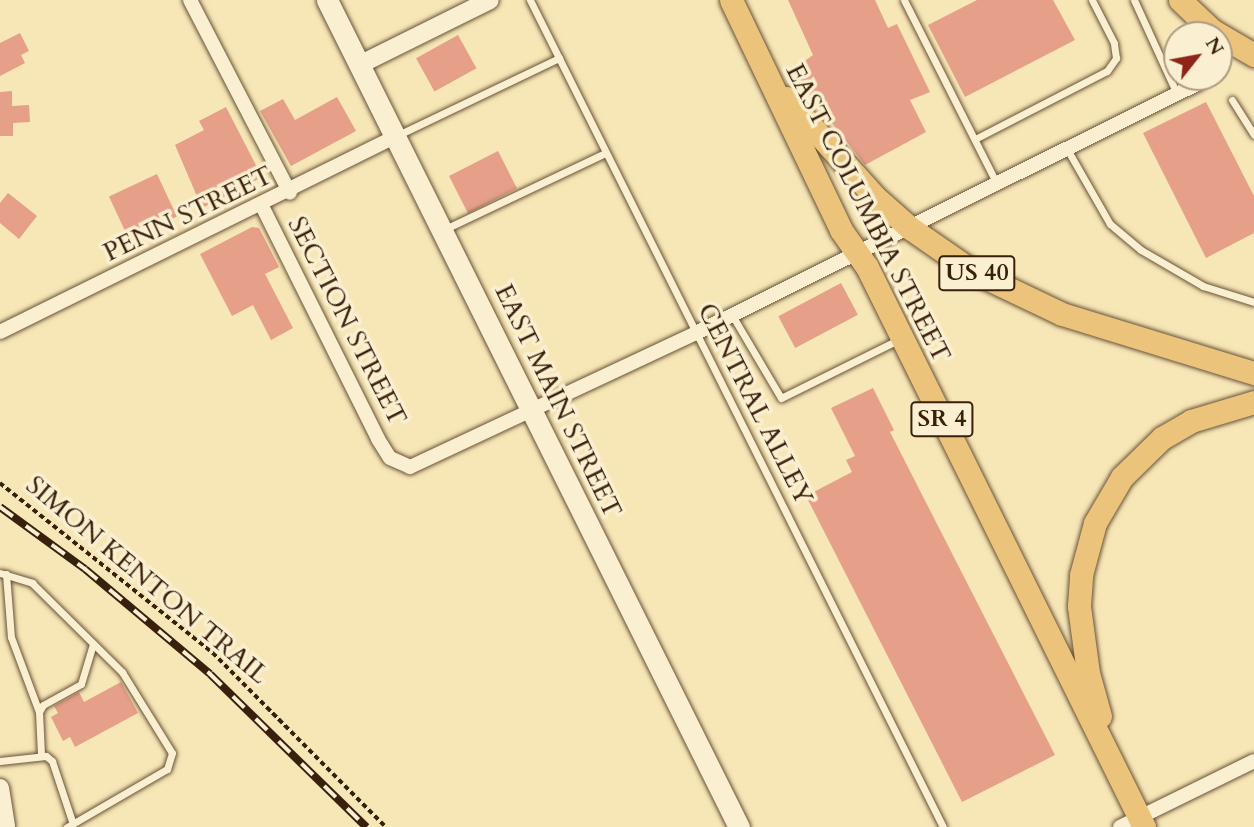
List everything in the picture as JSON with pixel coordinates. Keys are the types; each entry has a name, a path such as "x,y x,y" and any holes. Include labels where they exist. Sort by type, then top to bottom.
{"main road":[{"name":"EAST MAIN STREET","path":"327,0 739,827"},
{"name":"EAST COLUMBIA STREET","path":"731,0 841,230 859,253 1115,769 1135,824"},
{"path":"1180,0 1202,21"},
{"path":"1233,43 1254,55"},
{"path":"1233,49 1254,68"},
{"name":"US 40","path":"764,71 821,139 910,228 972,271 1030,301 1118,333 1254,373"},
{"path":"1115,769 1088,673 1080,617 1081,575 1095,523 1122,477 1162,438 1191,421 1254,402"}],"street":[{"name":"SECTION STREET","path":"190,0 289,193"},
{"path":"359,65 490,0"},
{"path":"532,412 910,228 1183,91"},
{"name":"PENN STREET","path":"0,332 264,211 289,193 395,137"},
{"name":"SECTION STREET","path":"264,211 384,449 398,465 410,467 532,412"},
{"path":"1135,824 1254,761"},
{"path":"0,788 6,827"}],"lane":[{"name":"CENTRAL ALLEY","path":"530,0 943,827"},
{"path":"916,0 906,2 997,184"},
{"path":"975,139 1107,71 1116,58 1114,43 1092,0"},
{"path":"1134,0 1177,94"},
{"path":"395,137 559,58"},
{"path":"1232,100 1254,135"},
{"path":"1068,149 1110,224 1141,250 1203,286 1254,302"},
{"path":"442,231 605,153"},
{"path":"732,315 781,398 902,338"},
{"path":"0,761 41,755 52,761 70,825 167,769 172,753 122,672 32,583 3,573 11,637 39,712 41,755"},
{"path":"39,712 43,705 81,684 93,644"}],"path":[{"name":"SIMON KENTON TRAIL","path":"0,483 213,653 386,827"}],"building":[{"path":"788,0 875,0 888,28 897,24 930,92 910,100 926,132 865,165 791,71 813,55"},
{"path":"977,0 1053,0 1075,40 965,97 928,25"},
{"path":"20,33 29,51 21,55 25,63 0,76 0,43"},
{"path":"458,35 476,68 434,92 416,58"},
{"path":"12,91 12,106 29,105 30,122 13,123 13,136 0,136 0,92"},
{"path":"337,97 356,131 291,166 260,111 283,99 295,120"},
{"path":"1206,102 1254,196 1254,233 1206,258 1143,133"},
{"path":"226,107 262,177 202,208 175,145 204,130 199,121"},
{"path":"498,151 517,188 468,213 449,176"},
{"path":"157,174 177,217 129,239 109,196"},
{"path":"8,193 37,216 19,239 0,223 0,203"},
{"path":"252,227 259,228 279,267 265,274 293,328 271,340 253,305 232,316 200,254"},
{"path":"841,283 858,315 795,348 778,316"},
{"path":"873,388 894,430 890,432 1055,755 962,802 806,496 852,472 846,460 855,456 831,408"},
{"path":"121,682 138,713 75,747 70,737 63,741 51,717 58,713 54,706 79,692 84,702"}],"railway":[{"path":"0,507 85,569 210,674 366,827"}]}
